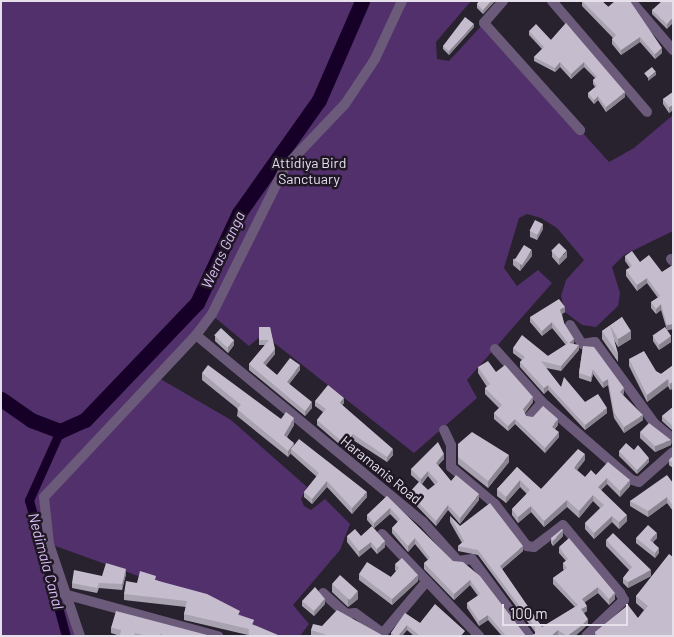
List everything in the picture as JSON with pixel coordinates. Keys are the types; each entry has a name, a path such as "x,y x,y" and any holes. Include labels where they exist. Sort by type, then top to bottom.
{"street":[{"path":"80,636 64,594 43,520 44,497 196,335 212,314 284,168 345,104 375,59 402,1"},
{"path":"503,1 484,23 580,130"},
{"path":"552,1 647,112"},
{"path":"631,1 673,50"},
{"path":"570,325 582,344 595,342 654,422 673,439"},
{"name":"Haramanis Road","path":"196,335 423,522 458,561 472,559 529,636"},
{"path":"495,348 542,402 632,480 639,482 673,452"},
{"path":"530,416 542,402"},
{"path":"444,430 451,445 451,467 495,504 527,546 534,547 563,525 620,593 624,600 586,636"},
{"path":"382,534 478,635"},
{"path":"323,593 346,614 355,613 383,633 428,581"},
{"path":"64,594 218,636"}],"green space":[{"name":"Attidiya Bird Sanctuary","path":"1,1 471,1 436,42 437,59 449,61 484,23 609,162 634,148 673,115 673,231 624,255 612,267 620,293 618,306 596,327 582,325 565,312 561,296 566,280 584,260 557,228 541,218 527,214 519,218 504,268 517,286 538,270 552,283 467,380 477,398 414,453 263,334 249,346 212,315 157,377 231,420 307,487 301,499 304,506 311,510 325,499 350,524 340,550 293,605 309,624 300,636 278,636 196,597 50,544 79,636 1,636"}],"building":[{"path":"479,1 491,1 483,10 477,4"},
{"path":"582,1 602,1 608,7 615,1 630,1 662,48 655,54 640,37 621,50 612,39 616,35"},
{"path":"662,1 673,1 673,18 667,24 652,10"},
{"path":"465,17 474,24 449,51 443,46"},
{"path":"566,23 625,92 606,107 598,96 594,100 588,93 597,86 593,80 597,77 584,62 571,74 560,62 555,68 534,57 544,47 529,31 536,24 551,40"},
{"path":"652,67 656,72 648,78 644,73"},
{"path":"673,92 673,105 669,107 663,99"},
{"path":"535,220 543,224 538,235 530,231"},
{"path":"559,243 567,251 559,259 551,251"},
{"path":"524,245 532,250 522,265 514,260"},
{"path":"632,251 640,262 649,255 662,272 673,265 673,324 667,325 661,304 656,309 651,302 660,296 647,278 637,285 626,270 632,266 625,256"},
{"path":"559,299 565,307 560,310 564,323 574,339 569,343 579,345 561,366 541,361 561,387 564,377 585,402 598,394 607,408 585,425 548,385 544,388 520,362 525,357 513,348 522,335 548,356 568,343 552,322 542,331 530,317"},
{"path":"622,317 631,331 618,339 610,325"},
{"path":"610,325 618,354 602,331"},
{"path":"259,327 270,327 275,349 263,363 277,375 290,358 300,365 287,382 312,402 305,411 249,364 269,340 259,340"},
{"path":"665,327 671,336 659,345 653,335"},
{"path":"221,328 234,340 227,348 214,335"},
{"path":"583,346 594,347 624,388 620,392 643,415 624,427 614,412 608,379 603,382 593,369 591,377 579,373"},
{"path":"644,351 656,371 661,374 673,367 673,382 670,384 668,379 647,395 629,359"},
{"path":"488,361 496,372 505,365 533,397 523,409 526,416 533,417 543,406 558,419 552,427 559,432 545,448 515,419 508,426 494,413 502,405 485,388 490,384 478,367"},
{"path":"208,365 281,419 286,412 294,418 284,435 294,443 288,451 237,409 241,405 202,373"},
{"path":"328,385 344,398 340,403 393,449 387,457 353,434 345,444 317,420 326,409 315,401"},
{"path":"673,407 673,426 662,416"},
{"path":"649,423 671,440 655,446 640,432"},
{"path":"472,432 509,455 488,481 458,457 458,444"},
{"path":"299,439 367,492 352,508 327,481 312,499 304,492 319,473 291,449"},
{"path":"438,442 444,454 436,463 451,481 456,475 479,494 460,518 448,505 436,521 409,493 419,482 428,490 438,482 428,471 421,479 411,469"},
{"path":"626,443 634,450 638,445 649,458 637,470 619,451"},
{"path":"578,449 585,454 574,468 585,477 591,470 596,475 608,462 630,480 620,491 607,478 598,487 627,515 619,522 612,516 594,533 585,523 604,505 593,495 579,511 567,500 544,521 531,506 518,517 512,509 530,490 520,480 506,497 497,489 517,467 541,489"},
{"path":"667,475 673,483 673,506 667,497 648,511 630,501"},
{"path":"387,496 453,561 463,562 480,576 526,636 506,636 488,615 479,621 467,603 480,594 470,580 454,594 424,563 430,558 415,538 408,546 392,528 400,519 390,508 374,523 367,515"},
{"path":"490,503 523,546 500,566 542,627 578,605 553,578 567,568 563,563 568,559 559,547 569,538 615,593 609,599 598,587 582,599 587,606 581,609 588,619 567,636 558,630 551,636 530,636 535,634 535,627 478,550 458,546 464,541 450,516 460,526"},
{"path":"648,525 657,533 650,540 659,548 655,553 636,538"},
{"path":"372,526 385,541 377,549 371,542 359,551 347,536 355,529 361,536"},
{"path":"563,530 553,541 551,538"},
{"path":"613,533 651,570 628,582 623,578 632,567 606,540"},
{"path":"669,554 673,557 673,636 598,636 595,632 628,605 638,618 648,606 636,596"},
{"path":"402,558 418,575 392,599 359,574 367,562 391,577 399,568 395,564"},
{"path":"106,563 126,569 122,584 99,583 97,588 72,583 74,570 102,576"},
{"path":"140,571 156,576 155,580 207,594 240,611 238,615 254,620 252,624 278,636 248,636 249,629 184,614 187,601 124,594 126,581 137,583"},
{"path":"340,575 358,591 350,600 332,584"},
{"path":"315,587 325,599 314,611 302,601"},
{"path":"435,604 465,631 461,636 420,636 407,625 398,636 391,633 405,613 420,623"},
{"path":"337,610 382,635 330,636 311,630 313,624 322,626"},
{"path":"116,611 211,636 165,636 160,634 160,636 147,636 135,633 134,636 120,636 121,630 111,628"}],"waterway":[{"name":"Weras Ganga","path":"1,399 31,420 60,431 85,420 197,303 239,213 319,100 362,1"},
{"name":"Nedimala Canal","path":"60,431 29,500 66,636"}]}
